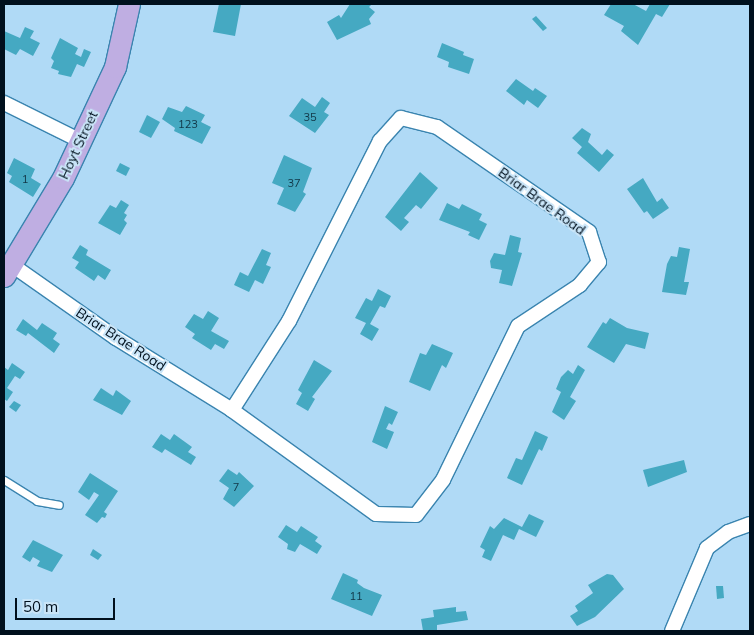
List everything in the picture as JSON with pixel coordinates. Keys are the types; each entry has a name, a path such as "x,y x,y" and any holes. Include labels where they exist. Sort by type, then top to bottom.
{"main road":[{"name":"Hoyt Street","path":"8,270 63,178 115,67 129,4"}],"street":[{"path":"4,103 81,141"},
{"name":"Briar Brae Road","path":"8,270 232,410 376,514 416,515 443,480 518,326 580,285 599,262 588,232 437,127 401,118 380,141 289,321 232,410"},
{"path":"672,631 707,548 728,532 750,524"}],"lane":[{"path":"4,480 37,501 59,505"}],"building":[{"path":"219,4 241,4 235,36 213,32"},
{"path":"350,4 372,4 369,7 375,12 369,19 371,24 337,40 327,22 339,15 341,18"},
{"path":"611,4 633,4 646,11 650,4 670,4 662,17 656,14 638,45 621,31 624,26 604,15"},
{"path":"536,16 547,28 543,31 532,19"},
{"path":"25,27 34,31 30,38 40,43 33,56 20,49 16,55 4,49 4,31 20,38"},
{"path":"60,38 78,48 75,54 81,57 84,49 91,52 84,67 77,64 71,77 58,74 59,71 51,68 54,61 51,58"},
{"path":"442,43 464,52 463,55 474,59 469,74 448,67 449,62 437,57"},
{"path":"516,79 533,91 535,88 547,96 538,108 527,100 524,105 506,91"},
{"path":"322,97 330,103 324,112 329,115 315,133 289,116 302,98 315,107"},
{"path":"186,106 205,115 201,122 211,127 202,144 174,131 175,128 162,119 168,107 182,112"},
{"path":"147,115 160,122 151,138 139,132"},
{"path":"582,128 591,134 588,142 602,155 607,149 614,155 599,172 577,153 582,147 572,138"},
{"path":"284,155 312,168 303,192 306,194 295,212 277,204 284,188 272,183"},
{"path":"14,158 35,169 31,178 41,184 33,197 9,182 12,176 7,173"},
{"path":"120,163 130,168 126,176 116,171"},
{"path":"420,172 438,188 421,209 416,205 404,218 409,222 401,231 385,217"},
{"path":"643,178 657,202 662,198 669,208 653,219 647,211 644,213 627,189"},
{"path":"121,200 129,205 124,213 127,215 124,220 127,223 120,235 98,223 110,205 116,208"},
{"path":"447,203 459,209 462,204 482,214 479,220 487,224 479,240 468,235 470,232 439,220"},
{"path":"510,235 521,238 518,252 522,253 512,286 499,283 502,270 491,268 490,261 494,253 505,255"},
{"path":"80,245 88,250 86,255 111,270 105,280 98,275 94,281 75,268 79,262 72,258"},
{"path":"679,247 690,249 684,282 689,282 686,295 662,292 667,264 671,256 677,257"},
{"path":"262,249 271,253 266,265 271,267 263,284 255,280 249,292 234,285 240,272 248,276"},
{"path":"378,289 391,296 385,308 380,306 370,324 379,329 372,341 360,334 366,323 355,318 366,298 372,301"},
{"path":"208,311 219,318 211,331 229,341 224,349 215,344 211,350 192,338 195,334 185,327 194,314 203,319"},
{"path":"610,318 627,328 649,333 645,349 626,344 614,363 587,347 603,322 606,324"},
{"path":"23,319 37,330 42,323 57,333 53,339 60,344 54,353 28,333 26,336 16,330"},
{"path":"432,344 453,353 446,368 442,365 430,391 409,382 420,353 426,355"},
{"path":"314,360 332,371 312,397 315,399 308,411 296,404 302,393 298,390"},
{"path":"12,363 25,372 20,379 15,376 7,388 13,392 7,401 4,399 4,367 8,370"},
{"path":"578,365 585,370 570,397 576,401 564,420 552,412 561,392 556,389 561,377 568,370 573,374"},
{"path":"101,388 113,396 116,390 131,401 122,415 93,400"},
{"path":"14,401 21,405 16,412 9,407"},
{"path":"385,406 398,412 392,425 389,423 386,429 394,432 387,449 372,442"},
{"path":"535,431 548,437 542,451 539,449 522,485 507,478 516,458 522,460"},
{"path":"161,434 170,440 174,434 192,447 188,452 196,457 191,465 165,449 162,453 152,447"},
{"path":"684,460 687,472 648,487 643,470"},
{"path":"228,469 237,475 239,472 254,486 234,507 223,499 229,488 219,481"},
{"path":"90,473 118,491 104,512 107,514 105,518 102,517 97,523 85,515 99,495 94,492 89,500 78,492"},
{"path":"529,514 544,521 536,537 519,529 514,540 503,535 491,561 482,557 485,550 480,547 490,526 494,529 504,518 522,527"},
{"path":"286,525 297,532 301,526 318,537 315,541 322,546 317,554 300,544 295,552 287,549 288,544 278,537"},
{"path":"33,540 63,555 52,572 37,566 40,561 33,557 30,562 22,557"},
{"path":"93,549 102,555 98,560 90,555"},
{"path":"343,573 358,580 357,583 364,588 382,595 372,616 331,599"},
{"path":"607,574 613,575 624,589 595,617 577,626 570,616 578,611 575,606 593,593 588,585"},
{"path":"716,586 723,586 724,598 717,599"},
{"path":"456,607 456,612 466,611 468,620 437,625 437,631 423,631 421,619 434,617 433,610"}]}
